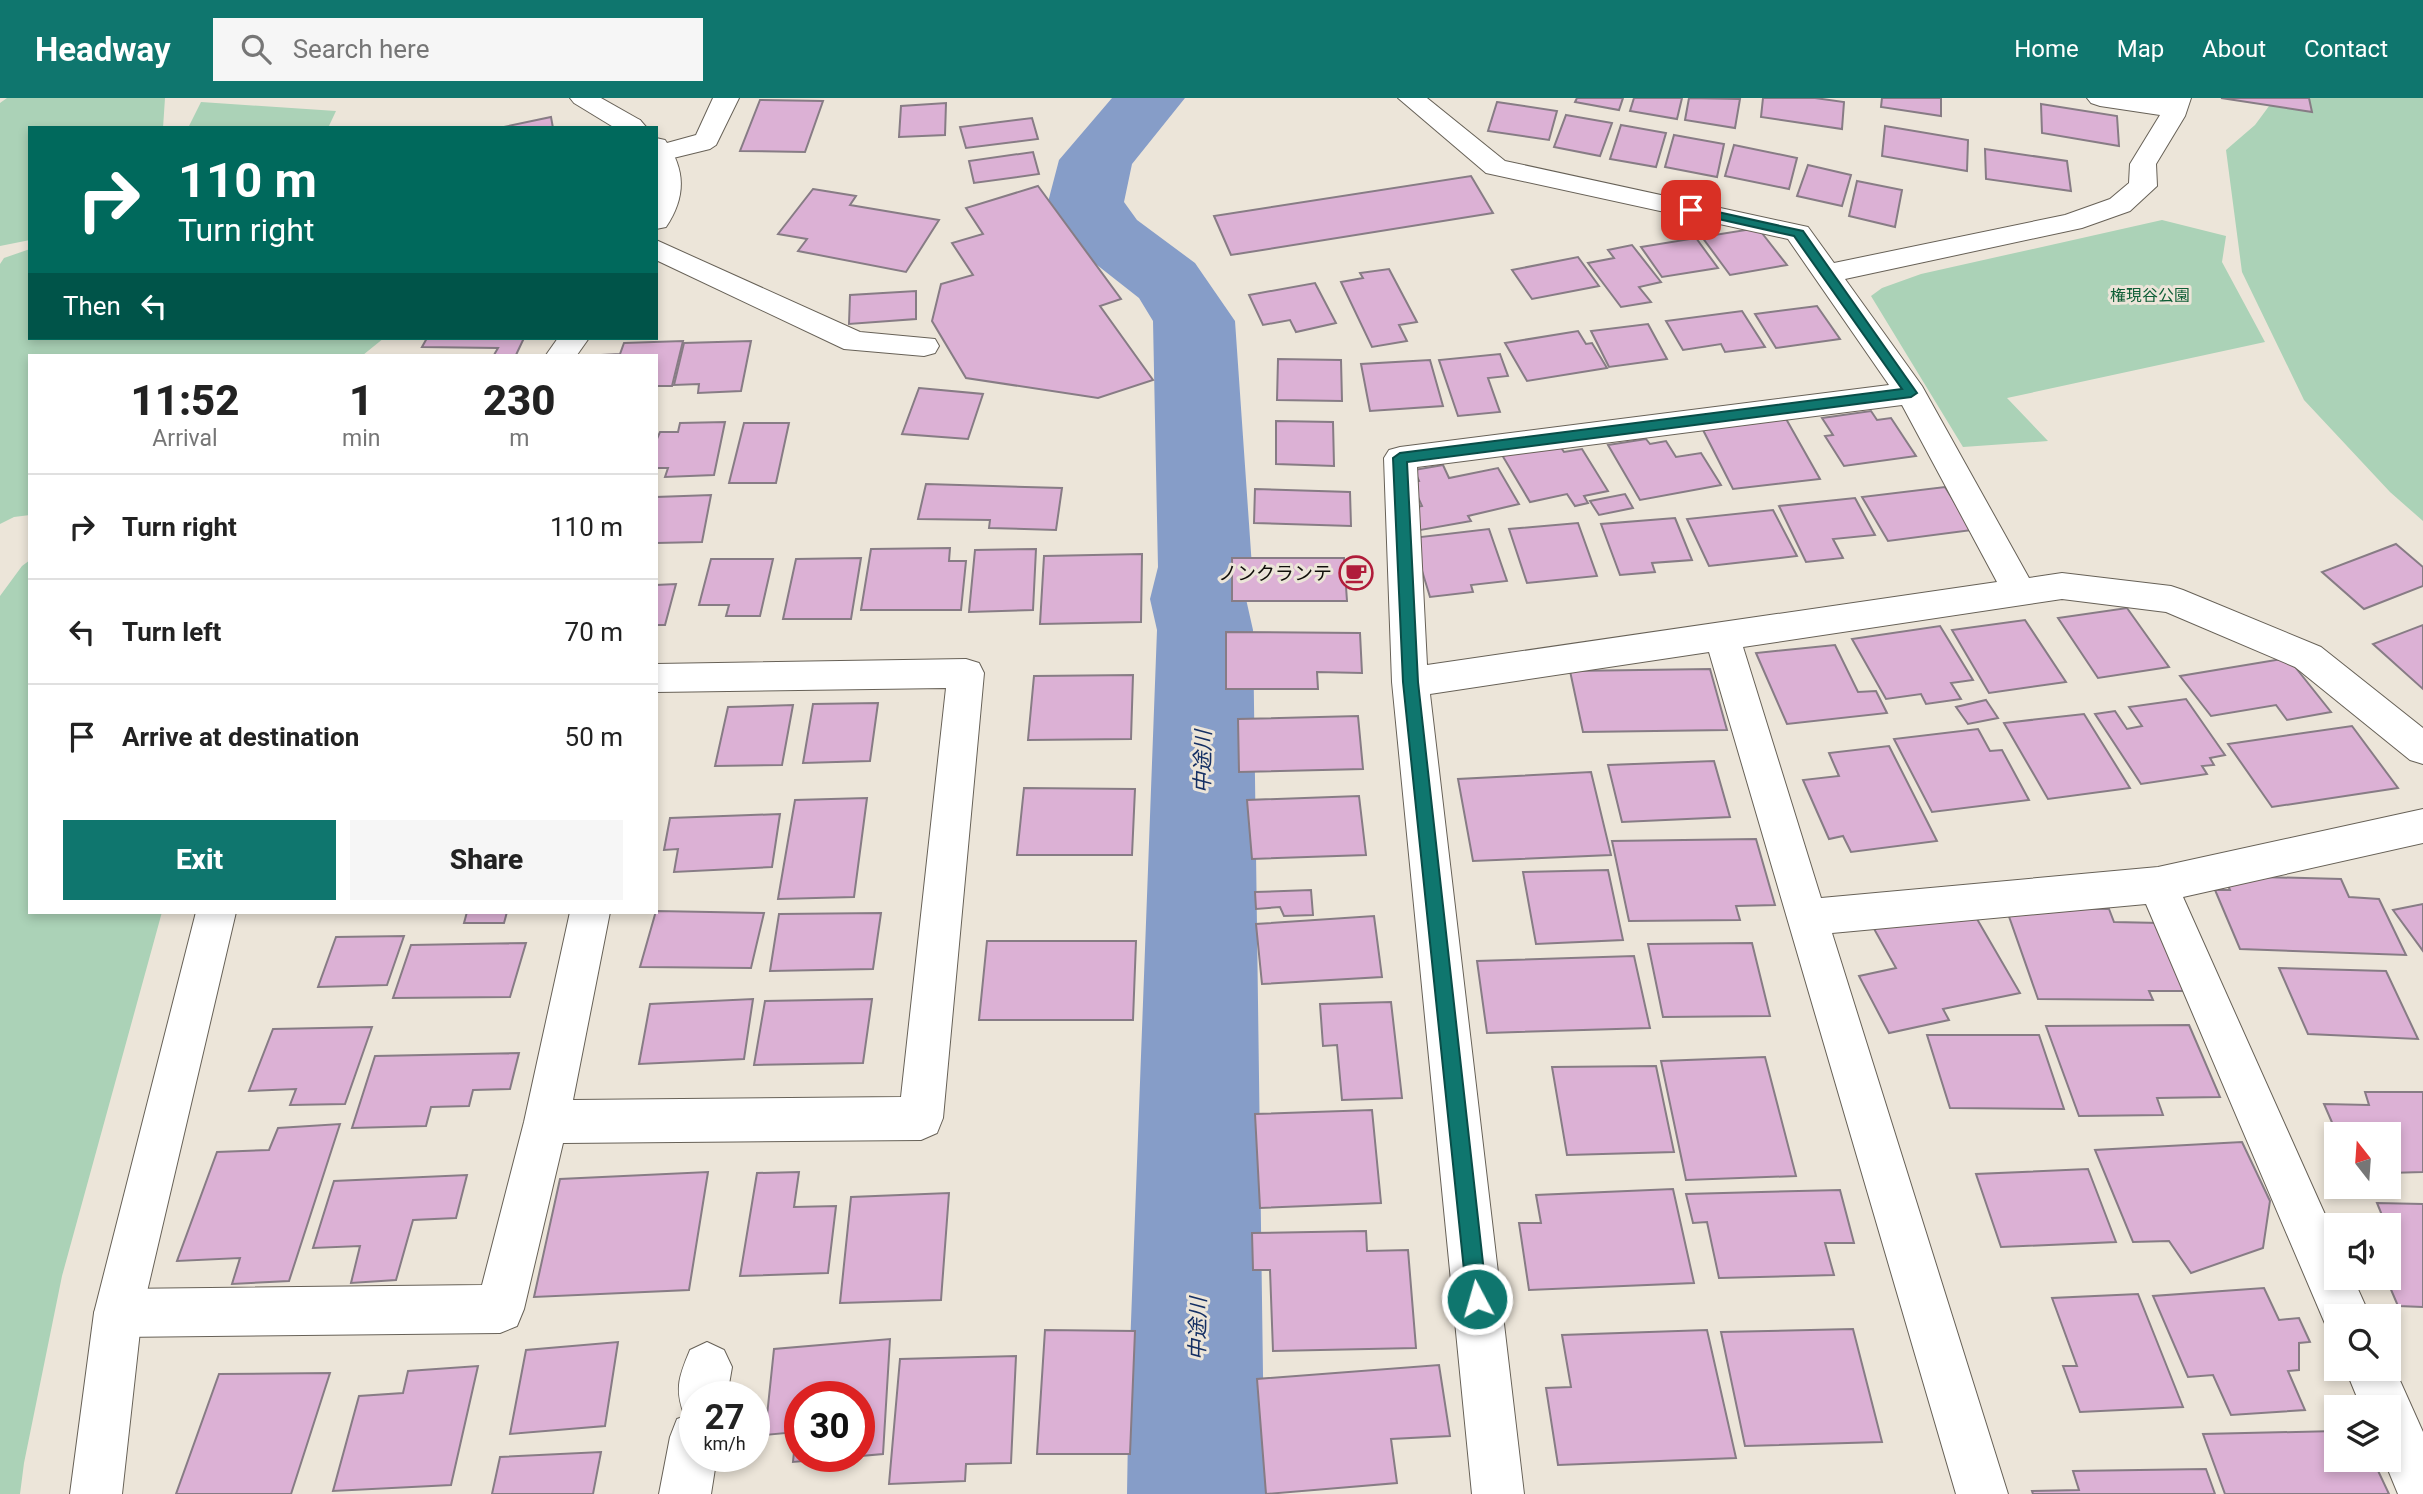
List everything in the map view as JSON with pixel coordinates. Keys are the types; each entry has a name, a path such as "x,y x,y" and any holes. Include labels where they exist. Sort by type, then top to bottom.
{"street":[{"path":"583,98 631,126"},
{"path":"658,215 671,184 659,149 701,143 707,139 726,98"},
{"path":"1411,98 1496,167 1798,233 1911,393 2019,592"},
{"path":"1827,274 2072,222 2120,205 2143,186 2143,164 2176,103 2100,98"},
{"path":"658,250 855,342 924,346"},
{"path":"562,354 573,340"},
{"path":"1498,1494 1410,682 1400,458 1911,393"},
{"path":"1410,682 2062,586 2171,599 2308,657 2423,750"},
{"path":"1722,636 1982,1494"},
{"path":"546,1122 921,1118 966,673 658,678"},
{"path":"1806,917 2158,885 2423,826"},
{"path":"2158,885 2341,1304"},
{"path":"96,1494 118,1313 215,914"},
{"path":"118,1313 500,1309 546,1122 590,914"},
{"path":"2401,1441 2423,1491"},
{"path":"685,1494 689,1472"}],"green space":[{"path":"7,98 165,98 163,126 28,126 28,240 0,246 0,103"},
{"path":"2275,98 2423,98 2423,521 2390,492 2304,400 2242,272 2226,150 2255,125"},
{"path":"201,102 336,111 329,126 189,126"},
{"name":"権現谷公園","path":"2162,220 2226,236 2222,262 2265,342 2007,398 2048,441 1963,447 1871,296 1882,288 1921,274"},
{"path":"28,250 28,340 382,340 364,354 28,354 28,515 14,517 0,524 0,264 4,258"},
{"path":"28,562 28,914 161,914 62,1276 20,1494 0,1494 0,596"}],"building":[{"path":"1577,98 1623,98 1619,110 1575,102"},
{"path":"1634,98 1682,98 1677,119 1630,111"},
{"path":"1689,98 1740,99 1735,128 1685,120"},
{"path":"1763,98 1815,98 1844,102 1842,129 1761,117"},
{"path":"1882,98 1941,98 1941,116 1881,107"},
{"path":"2221,98 2309,98 2312,112"},
{"path":"760,100 823,101 805,152 740,151"},
{"path":"1497,102 1557,111 1549,140 1488,131"},
{"path":"946,103 945,135 899,137 901,106"},
{"path":"2041,104 2117,116 2119,146 2042,133"},
{"path":"1566,115 1612,123 1600,156 1554,147"},
{"path":"551,117 553,126 508,126"},
{"path":"1032,118 1038,139 966,148 960,127"},
{"path":"1621,125 1666,133 1656,167 1610,159"},
{"path":"1885,126 1968,140 1967,171 1882,156"},
{"path":"1674,135 1724,144 1717,177 1665,167"},
{"path":"1734,145 1797,158 1789,189 1725,176"},
{"path":"1985,149 2067,161 2071,191 1986,179"},
{"path":"1033,152 1039,174 974,183 969,161"},
{"path":"1808,165 1851,175 1842,206 1797,196"},
{"path":"1471,176 1493,213 1231,255 1214,216"},
{"path":"1857,181 1902,190 1895,227 1849,216"},
{"path":"1038,186 1121,299 1100,306 1153,380 1098,398 966,378 932,321 941,284 973,275 952,243 983,234 966,208"},
{"path":"813,189 856,196 850,205 939,220 906,272 798,251 807,239 778,234"},
{"path":"1758,228 1787,265 1730,275 1702,237"},
{"path":"1696,238 1718,268 1662,277 1641,247"},
{"path":"1632,245 1661,282 1639,287 1651,302 1621,307 1588,263 1614,258 1608,250"},
{"path":"1578,257 1599,286 1532,299 1512,270"},
{"path":"1389,269 1417,322 1399,325 1407,341 1372,347 1341,282 1363,278 1360,273"},
{"path":"1315,283 1336,323 1296,332 1290,320 1263,325 1249,295"},
{"path":"916,291 916,319 849,324 850,295"},
{"path":"1817,306 1840,339 1776,348 1755,314"},
{"path":"1742,311 1765,347 1725,352 1721,344 1683,350 1666,321"},
{"path":"1648,324 1667,359 1609,367 1591,331"},
{"path":"1578,331 1586,344 1592,343 1607,368 1527,381 1505,343"},
{"path":"426,340 523,340 516,354 495,354 498,348 422,347"},
{"path":"683,341 672,386 658,386 658,354 620,354 624,343"},
{"path":"751,341 741,391 698,393 699,384 674,385 684,343"},
{"path":"1500,354 1508,376 1488,378 1500,412 1458,416 1439,360"},
{"path":"1278,359 1341,360 1342,401 1277,400"},
{"path":"1430,360 1443,406 1370,411 1361,364"},
{"path":"919,388 983,394 968,439 902,434"},
{"path":"1871,411 1877,420 1891,418 1916,456 1844,466 1825,436 1833,435 1822,418"},
{"path":"1785,417 1820,479 1733,489 1701,426"},
{"path":"1276,421 1333,422 1334,466 1276,464"},
{"path":"725,422 714,475 665,477 668,468 658,468 660,432 678,432 680,423"},
{"path":"744,423 789,423 776,483 729,483"},
{"path":"1646,439 1650,444 1666,441 1676,457 1701,453 1721,485 1640,500 1608,445"},
{"path":"1558,443 1564,452 1582,449 1608,491 1584,496 1588,503 1575,506 1567,494 1530,502 1502,455"},
{"path":"1443,465 1449,478 1498,468 1519,504 1468,516 1471,521 1415,531 1405,509 1422,506 1411,482 1419,481 1414,470"},
{"path":"926,484 1062,488 1056,530 989,528 990,520 918,519"},
{"path":"1945,487 1972,530 1888,541 1862,497"},
{"path":"1255,489 1350,492 1351,526 1254,523"},
{"path":"1625,494 1633,508 1599,515 1590,501"},
{"path":"711,495 702,542 658,543 658,497"},
{"path":"1855,498 1875,535 1833,539 1843,558 1806,562 1779,506"},
{"path":"1773,510 1797,556 1709,566 1687,519"},
{"path":"1675,518 1692,560 1652,563 1655,572 1620,575 1601,524"},
{"path":"1578,523 1597,576 1527,583 1509,529"},
{"path":"1489,529 1507,581 1471,585 1473,592 1430,597 1412,538"},
{"path":"2396,544 2423,567 2423,586 2364,609 2322,572"},
{"path":"950,548 949,561 966,561 961,610 861,610 871,549"},
{"path":"1036,549 1033,610 969,612 975,550"},
{"path":"1142,554 1141,622 1040,624 1044,556"},
{"path":"861,558 851,619 783,619 796,559"},
{"path":"1232,558 1344,558 1347,601 1232,601"},
{"path":"711,559 773,559 760,616 726,616 729,605 699,605"},
{"path":"676,584 665,625 658,625 658,585"},
{"path":"2127,608 2169,667 2098,678 2058,618"},
{"path":"2025,620 2066,682 1989,693 1952,630"},
{"path":"2423,625 2423,689 2373,644"},
{"path":"1940,626 1973,680 1951,683 1961,699 1926,704 1921,694 1886,699 1852,639"},
{"path":"1226,632 1360,633 1362,673 1317,672 1318,689 1226,689"},
{"path":"1835,645 1858,692 1876,691 1887,713 1787,724 1756,653"},
{"path":"2288,658 2331,712 2287,720 2276,705 2211,716 2180,676"},
{"path":"1710,669 1727,730 1583,732 1570,671"},
{"path":"1133,675 1131,739 1028,740 1034,676"},
{"path":"2186,699 2225,755 2210,758 2214,765 2202,766 2207,774 2141,784 2095,714 2115,711 2127,729 2142,726 2129,707"},
{"path":"1986,700 1998,718 1968,724 1956,707"},
{"path":"878,703 870,761 803,763 813,704"},
{"path":"793,705 782,765 715,766 728,707"},
{"path":"2084,714 2130,788 2048,799 2004,723"},
{"path":"1358,716 1363,769 1239,772 1238,719"},
{"path":"2352,726 2398,788 2272,807 2228,744"},
{"path":"1978,729 1990,751 2002,750 2029,800 1932,812 1894,739"},
{"path":"1889,746 1937,841 1851,852 1843,836 1829,839 1803,780 1839,776 1829,753"},
{"path":"1714,761 1730,817 1622,822 1608,765"},
{"path":"1591,772 1611,855 1473,861 1458,779"},
{"path":"1024,788 1135,789 1132,855 1017,855"},
{"path":"1359,796 1366,855 1252,859 1247,800"},
{"path":"867,798 854,897 778,899 795,800"},
{"path":"780,814 772,867 674,872 678,849 664,850 670,818"},
{"path":"1756,839 1775,905 1736,906 1740,920 1629,921 1612,841"},
{"path":"1608,870 1623,940 1536,944 1523,872"},
{"path":"2224,876 2341,879 2349,897 2379,899 2406,955 2240,949 2215,890 2230,890"},
{"path":"1311,890 1313,915 1284,916 1280,907 1256,909 1255,892"},
{"path":"2423,904 2423,951 2393,910"},
{"path":"1970,907 2020,993 1943,1009 1949,1020 1889,1033 1859,976 1896,968 1873,927"},
{"path":"2006,908 2109,909 2114,922 2160,923 2188,991 2149,991 2153,1000 2038,999"},
{"path":"658,911 764,913 751,968 640,967"},
{"path":"881,913 873,969 770,971 779,914"},
{"path":"466,914 506,914 504,923 464,923"},
{"path":"1374,916 1382,977 1262,984 1256,924"},
{"path":"404,936 387,985 318,987 336,937"},
{"path":"987,941 1136,941 1133,1020 979,1020"},
{"path":"526,943 510,997 393,998 411,945"},
{"path":"1752,943 1770,1016 1663,1017 1648,944"},
{"path":"1634,956 1650,1028 1487,1033 1477,961"},
{"path":"2279,968 2386,971 2418,1039 2308,1034"},
{"path":"753,999 744,1059 639,1064 650,1004"},
{"path":"872,999 863,1063 754,1065 765,1001"},
{"path":"1391,1002 1402,1098 1342,1100 1337,1045 1323,1046 1320,1004"},
{"path":"2189,1025 2220,1097 2157,1098 2163,1115 2079,1116 2046,1026"},
{"path":"372,1027 345,1104 290,1105 296,1089 249,1091 273,1029"},
{"path":"1927,1035 2039,1035 2064,1109 1950,1108"},
{"path":"519,1053 510,1089 473,1090 469,1106 431,1107 426,1126 352,1128 375,1056"},
{"path":"1765,1057 1796,1176 1686,1180 1661,1061"},
{"path":"1656,1066 1674,1152 1567,1155 1552,1067"},
{"path":"2365,1092 2423,1092 2423,1172 2401,1173 2401,1122 2332,1122 2324,1104 2369,1105"},
{"path":"1372,1110 1381,1203 1260,1208 1255,1114"},
{"path":"340,1124 289,1281 232,1284 240,1258 177,1261 217,1152 269,1150 278,1128"},
{"path":"2242,1142 2270,1201 2263,1248 2191,1273 2169,1241 2133,1242 2095,1150"},
{"path":"2088,1169 2116,1242 2001,1247 1976,1174"},
{"path":"708,1172 689,1290 534,1297 560,1179"},
{"path":"799,1172 794,1207 836,1206 828,1273 740,1276 757,1173"},
{"path":"467,1175 456,1218 413,1220 396,1280 351,1283 360,1246 313,1248 334,1181"},
{"path":"1673,1189 1694,1283 1529,1290 1519,1223 1541,1223 1536,1195"},
{"path":"1840,1190 1854,1243 1825,1243 1834,1275 1719,1278 1707,1222 1693,1223 1686,1194"},
{"path":"949,1193 941,1300 840,1303 851,1197"},
{"path":"2377,1203 2423,1204 2423,1307 2397,1304 2391,1290 2401,1290 2401,1213 2381,1213"},
{"path":"1366,1231 1367,1251 1408,1250 1416,1348 1273,1351 1270,1270 1253,1270 1252,1233"},
{"path":"2264,1288 2279,1320 2299,1318 2310,1342 2299,1343 2299,1370 2288,1371 2305,1410 2231,1415 2213,1375 2188,1377 2153,1296"},
{"path":"2138,1294 2183,1407 2080,1412 2063,1366 2077,1366 2052,1298"},
{"path":"1853,1329 1882,1442 1745,1446 1721,1332"},
{"path":"1045,1330 1135,1331 1130,1454 1037,1454"},
{"path":"1707,1330 1736,1458 1558,1465 1546,1388 1571,1387 1562,1335"},
{"path":"890,1339 883,1454 875,1455 875,1381 784,1381 784,1433 770,1435 770,1387 774,1349"},
{"path":"618,1342 605,1426 510,1434 526,1350"},
{"path":"1016,1356 1011,1463 966,1464 965,1481 889,1484 900,1359"},
{"path":"1439,1365 1450,1436 1391,1439 1397,1483 1266,1494 1257,1379"},
{"path":"478,1366 451,1485 333,1491 359,1396 403,1393 408,1371"},
{"path":"330,1373 291,1494 176,1494 219,1374"},
{"path":"2324,1431 2324,1472 2379,1472 2389,1494 2225,1494 2203,1434"},
{"path":"601,1452 593,1494 492,1494 500,1457"},
{"path":"2206,1469 2215,1494 2033,1494 2032,1491 2079,1490 2073,1471"}],"waterway":[{"name":"中途川","path":"1150,98 1096,160 1086,202 1110,237 1167,281 1194,321 1205,567 1198,599 1205,630 1196,1375 1197,1494"}],"place":[{"name":"ノンクランテ","path":"1356,573"}],"route":[{"path":"1477,1299 1410,682 1400,458 1911,393 1798,233 1691,210"}]}
